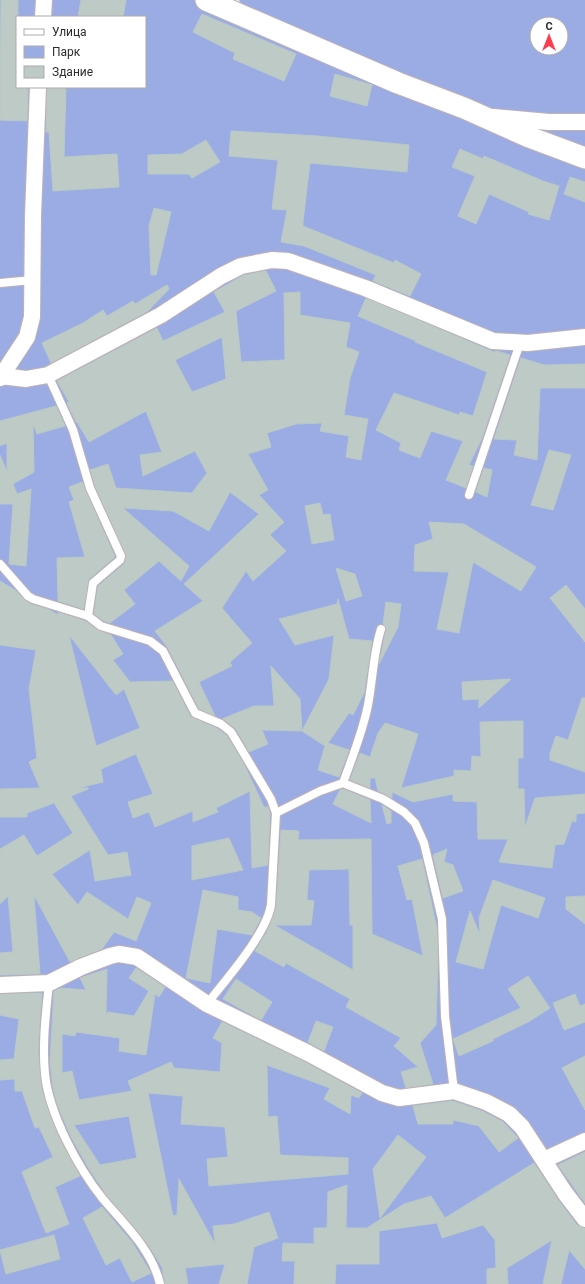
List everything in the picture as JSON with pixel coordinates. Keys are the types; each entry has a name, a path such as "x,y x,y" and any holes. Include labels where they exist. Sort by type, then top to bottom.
{"street":[{"path":"44,0 44,16"},
{"path":"218,2 398,82 585,158"},
{"path":"38,88 32,316 30,327 19,350 1,377 26,379 48,375 162,315 221,276 242,266 272,260 288,261 365,288 493,341 520,343 585,337"},
{"path":"481,117 549,122 585,122"},
{"path":"0,984 49,983 81,967 110,956 129,955 137,957 207,1004 308,1053 391,1097 410,1097 454,1091 486,1102 509,1114 522,1127 565,1193 585,1219"},
{"path":"544,1160 585,1141"}],"lane":[{"path":"0,283 33,280"},
{"path":"469,495 520,343"},
{"path":"48,375 73,430 93,495 121,556 120,560 93,583 88,616"},
{"path":"0,564 28,596 88,616 101,626 150,641 157,645 163,651 194,713 221,724 231,732 271,799 276,813 271,905 267,920 258,936 207,1004"},
{"path":"344,784 364,722 371,689 375,649 381,629"},
{"path":"276,813 320,791 344,784 383,798 404,812 415,823 424,843 442,919 445,1016 454,1091"},
{"path":"49,983 43,1050 48,1093 57,1121 95,1189 148,1254 160,1284"}],"green space":[{"path":"0,0 223,0 249,19 239,0 585,0 585,1284 0,1284"}],"building":[{"path":"1,0 18,0 18,16 16,16 16,88 28,88 27,121 0,120"},
{"path":"81,0 126,0 123,16 78,16"},
{"path":"202,14 296,54 284,81 233,59 235,53 193,32"},
{"path":"335,74 372,85 367,106 330,96"},
{"path":"47,88 66,88 64,157 117,154 119,187 53,191 49,132 46,132"},
{"path":"231,131 318,136 409,145 407,172 310,163 303,226 394,263 395,260 421,274 410,296 373,281 376,275 304,246 281,242 287,210 272,209 278,160 229,156"},
{"path":"206,140 220,162 192,178 189,174 148,174 148,155 182,154"},
{"path":"460,149 483,159 484,156 543,181 559,186 549,220 528,214 529,212 489,194 476,224 458,216 475,176 452,167"},
{"path":"570,177 585,182 585,202 564,194"},
{"path":"154,208 171,212 156,275 151,275 149,226"},
{"path":"266,271 276,291 236,311 241,362 285,360 284,293 300,292 300,315 350,323 346,347 359,352 350,378 344,415 368,419 361,460 346,457 349,436 320,431 322,423 296,424 267,433 271,447 248,454 268,490 259,495 284,522 270,535 286,551 253,581 246,571 222,608 252,643 230,662 232,666 199,682 215,716 199,709 168,648 155,631 203,601 184,584 259,514 230,492 209,531 173,511 123,508 189,566 181,581 159,561 124,590 135,604 110,623 104,621 94,614 98,586 124,564 126,557 95,486 90,470 108,464 116,488 192,493 207,473 195,451 143,476 140,455 162,452 146,411 89,442 76,422 67,403 69,402 57,381 157,328 163,341 225,312 214,292 244,275","holes":["222,337 226,379 192,392 175,360"]},
{"path":"167,285 169,289 148,311 51,363 42,343 83,323 103,310 107,316 133,301 135,304"},
{"path":"366,298 494,352 497,351 510,355 482,438 469,465 473,466 466,488 446,480 463,441 431,431 420,458 399,450 401,443 376,430 394,393 459,415 460,412 473,416 487,372 358,316"},
{"path":"521,358 544,365 585,364 585,388 540,388 537,460 514,455 517,440 494,439"},
{"path":"56,406 65,426 37,434 33,423 34,472 13,484 17,494 31,489 26,566 9,564 13,504 0,504 0,455 7,472 7,443 0,446 0,421"},
{"path":"549,450 571,455 553,510 531,505"},
{"path":"484,468 492,470 487,497 476,492"},
{"path":"82,482 115,557 89,579 84,609 58,601 57,558 85,557 69,502 74,500 69,487"},
{"path":"320,503 323,515 330,514 334,540 312,544 305,506"},
{"path":"429,522 464,524 536,567 521,591 473,562 459,633 437,629 449,572 414,571 415,545 433,539"},
{"path":"336,568 355,574 362,596 346,601"},
{"path":"0,581 15,590 30,604 48,609 58,615 58,612 85,621 98,630 111,635 123,654 113,660 130,682 173,681 190,716 218,729 227,736 243,762 264,807 268,807 270,812 268,865 252,868 250,791 216,808 218,812 193,822 193,811 155,827 149,812 133,818 128,802 153,794 136,754 101,769 103,782 78,788 88,789 71,796 108,855 127,852 131,875 95,881 90,850 52,874 78,905 87,892 128,919 137,897 151,903 136,941 114,932 102,949 70,962 34,895 40,974 0,975 0,953 13,952 8,896 0,904 0,849 24,835 37,856 73,833 54,803 27,813 27,817 0,817 0,789 40,788 29,762 37,758 29,689 36,650 0,645","holes":["69,635 116,695 124,689 140,728 96,746"]},
{"path":"566,585 585,609 585,642 550,598"},
{"path":"338,599 349,639 372,641 364,693 353,715 349,713 328,743 349,750 339,777 318,770 325,746 302,731 329,679 334,635 295,645 279,619 337,604"},
{"path":"386,602 401,604 398,627 379,664 386,630 383,624"},
{"path":"271,666 300,699 302,731 262,730 268,744 249,752 236,729 222,719 254,706 274,706"},
{"path":"511,679 479,708 479,699 463,700 462,682"},
{"path":"582,698 585,698 585,772 550,760 550,753 556,736 568,740"},
{"path":"523,721 523,758 518,758 518,789 524,789 525,827 535,798 585,794 585,813 576,814 576,822 572,821 564,844 555,845 552,868 499,862 508,839 478,839 477,802 453,801 453,794 413,802 392,792 392,798 378,791 375,778 370,778 370,788 350,780 360,753 370,757 378,733 385,723 418,734 401,788 454,776 454,770 471,771 472,756 481,757 480,722"},
{"path":"343,789 370,800 371,823 333,804 340,790"},
{"path":"382,805 391,811 391,823 387,824"},
{"path":"281,830 299,831 298,840 371,839 372,934 423,956 412,899 407,900 398,866 422,859 437,929 438,956 436,1025 420,1043 433,1084 406,1088 401,1072 418,1067 394,1046 401,1038 346,1007 350,999 286,963 284,967 255,951 267,932 276,907","holes":["349,869 350,925 353,925 353,970 274,925 311,925 314,901 307,900 309,870"]},
{"path":"229,838 243,870 192,880 192,846"},
{"path":"447,849 444,862 453,865 463,891 443,898 433,855"},
{"path":"493,880 545,898 538,918 501,905 483,969 456,962 470,911 480,935 479,918"},
{"path":"203,890 238,897 238,910 252,912 261,918 252,935 217,929 210,983 186,978"},
{"path":"585,896 585,924 566,909 566,897"},
{"path":"136,968 165,987 159,997 155,994 146,1055 119,1051 120,1038 76,1032 75,1036 62,1034 62,1073 72,1071 79,1100 132,1091 128,1081 171,1062 174,1068 220,1072 222,1043 213,1038 222,1022 304,1061 362,1093 359,1098 351,1095 350,1114 324,1099 330,1088 267,1065 268,1117 277,1116 280,1155 348,1158 348,1174 209,1186 207,1159 228,1157 225,1127 181,1124 183,1096 148,1093 173,1216 177,1215 179,1179 215,1244 213,1226 234,1224 269,1212 278,1238 254,1247 247,1284 219,1284 225,1264 185,1268 188,1284 165,1284 162,1267 149,1246 107,1196 89,1169 71,1137 57,1104 53,1088 50,1062 54,991 61,988 86,990 80,978 107,969 106,1015 108,1012 134,1016 149,991 129,978","holes":["129,1116 137,1158 100,1165 74,1125"]},
{"path":"528,976 550,1008 530,1021 493,1039 493,1041 459,1056 453,1039 521,1008 508,989"},
{"path":"236,979 272,1002 261,1020 223,999"},
{"path":"42,993 38,1051 42,1090 54,1125 80,1176 55,1187 69,1224 46,1233 22,1172 53,1157 39,1127 35,1128 22,1091 15,1091 15,1079 0,1080 0,1060 14,1059 19,1019 0,1015 0,994"},
{"path":"575,994 580,1006 585,1004 585,1022 564,1030 553,1003"},
{"path":"316,1021 333,1027 324,1051 308,1042"},
{"path":"585,1056 585,1110 562,1068"},
{"path":"453,1101 482,1111 503,1122 518,1138 499,1152 479,1126 453,1120 453,1124 418,1124 413,1106"},
{"path":"398,1135 426,1157 380,1218 373,1169"},
{"path":"585,1152 585,1203 558,1165"},
{"path":"534,1163 577,1225 585,1228 585,1269 569,1250 561,1284 543,1284 552,1240 507,1268 508,1284 487,1284 487,1269 496,1268 495,1240 483,1225 442,1238 437,1223 379,1231 379,1264 336,1264 335,1284 294,1284 295,1261 282,1261 283,1243 314,1244 314,1228 327,1228 328,1192 347,1185 346,1228 367,1228 404,1204 431,1196 445,1218"},
{"path":"102,1207 132,1242 151,1273 132,1282 120,1258 106,1265 83,1218"},
{"path":"54,1235 60,1259 6,1274 0,1250"}]}
